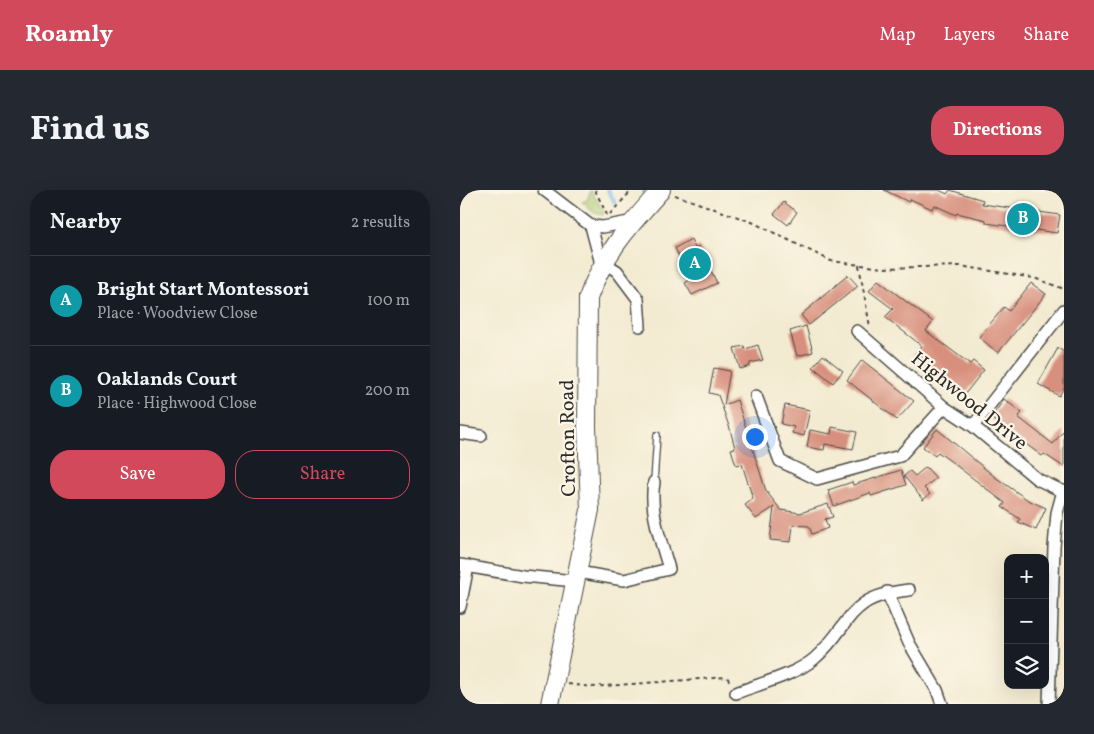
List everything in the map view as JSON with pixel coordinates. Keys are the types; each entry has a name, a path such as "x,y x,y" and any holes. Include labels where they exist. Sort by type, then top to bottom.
{"main road":[{"name":"Crofton Road","path":"550,704 590,510 587,427 588,298 594,280 620,237 634,221 666,192"}],"street":[{"path":"544,190 591,226 596,239 598,256 617,271 638,299 640,326"},
{"path":"591,226 603,227 634,221"},
{"path":"973,426 1064,310"},
{"name":"Highwood Drive","path":"857,332 944,408 973,426 1038,479 1063,492"},
{"path":"756,396 780,461 817,479 900,456 944,408"},
{"path":"460,433 481,436"},
{"path":"460,607 464,565 523,576 624,580 669,569 653,512 652,494 654,482"},
{"path":"1049,704 1054,546 1057,513 1063,492"},
{"path":"736,693 776,678 812,660 850,615 866,600 887,592 909,590"},
{"path":"887,592 909,643 937,690 942,704"}],"lane":[{"path":"654,482 657,435"}],"path":[{"path":"595,190 606,208 607,217 632,190"},
{"path":"666,192 752,222 831,262 883,268 960,266 1034,278 1064,289"},
{"path":"859,265 874,347"},
{"path":"554,682 591,687 727,677 736,693"}],"green space":[{"path":"591,190 604,212 603,215 594,213 582,202 587,200"}],"building":[{"path":"884,190 939,190 947,194 950,190 983,200 982,204 1060,215 1057,233 986,223 986,220 957,213 956,215 934,205 932,209 910,199 909,202"},
{"path":"784,202 797,212 788,225 774,214"},
{"path":"691,239 695,248 699,246 717,283 692,295 685,283 690,280 675,248"},
{"path":"848,275 858,286 809,325 801,315"},
{"path":"878,280 933,322 926,331 970,364 973,361 984,370 964,395 914,355 922,346 885,317 893,309 869,291"},
{"path":"1031,283 1046,294 998,353 979,337 1004,307 1009,311"},
{"path":"806,326 813,352 797,356 790,331"},
{"path":"758,345 763,360 750,363 750,366 740,369 734,348 744,346 745,349"},
{"path":"1058,348 1064,352 1064,388 1059,396 1038,384"},
{"path":"823,355 843,371 833,383 813,367"},
{"path":"862,360 914,401 897,420 847,380"},
{"path":"714,368 730,371 724,405 737,400 766,491 781,510 800,513 828,504 833,517 825,519 828,528 812,534 809,526 793,525 791,542 770,540 774,507 756,519 745,505 753,499 742,464 736,465 731,449 735,448 718,395 709,393"},
{"path":"1004,399 1022,413 1018,417 1053,444 1064,430 1064,467 1044,454 1042,456 991,418"},
{"path":"785,405 810,410 804,436 792,433 794,427 781,424"},
{"path":"832,427 857,432 853,449 825,444 824,450 807,447 810,430 831,434"},
{"path":"937,429 995,477 1028,500 1046,508 1036,530 1018,522 1020,519 1002,507 1005,503 953,463 938,452 935,456 923,447"},
{"path":"926,467 936,478 924,488 930,494 923,500 904,476 910,471 915,476"},
{"path":"901,470 906,485 871,496 870,493 834,506 828,490 852,482 853,485"}],"waterway":[{"path":"608,190 615,203"}],"place":[{"name":"Oaklands Court","path":"1023,219"},
{"name":"Bright Start Montessori","path":"695,264"}]}
